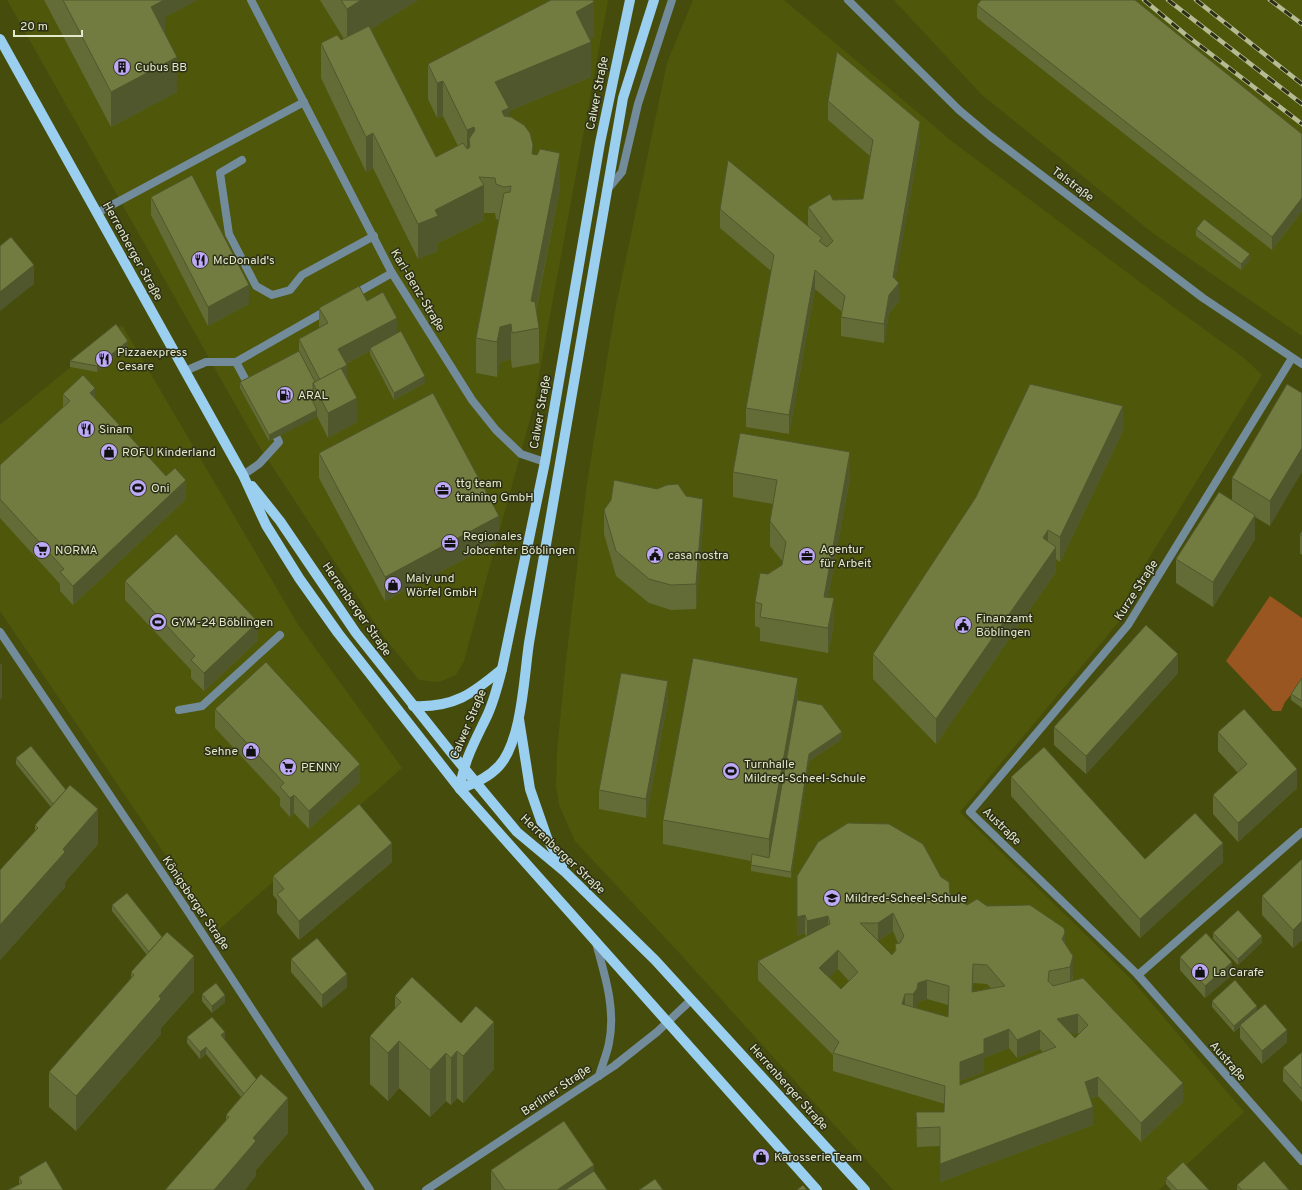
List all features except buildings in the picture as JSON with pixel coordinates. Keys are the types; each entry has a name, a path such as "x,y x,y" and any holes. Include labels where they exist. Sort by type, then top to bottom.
{"main road":[{"name":"Calwer Straße","path":"460,789 463,767 493,702 502,669 545,462 600,143 630,0"},
{"path":"460,789 485,778 499,766 510,748 519,717 529,643 623,98 654,0"},
{"name":"Herrenberger Straße","path":"0,39 243,475 266,525 299,578 338,633 460,789 817,1190"},
{"name":"Herrenberger Straße","path":"243,475 280,521 356,633 413,706 517,832 565,872 654,960 865,1190"},
{"path":"413,706 433,707 448,704 481,687 502,669"},
{"path":"519,717 530,789 547,838 565,872"}],"street":[{"name":"Karl-Benz-Straße","path":"251,0 392,272 472,400 496,430 521,454 533,460 545,462"},
{"path":"606,190 622,172 638,104 672,0"},
{"name":"Talstraße","path":"848,0 959,110 995,140 1203,298 1302,364"},
{"path":"97,212 304,102"},
{"path":"242,160 220,173 229,234 256,286 272,295 290,290 302,275 374,236"},
{"path":"185,371 206,362 236,362 392,272"},
{"name":"Kurze Straße","path":"970,812 1128,625 1292,358"},
{"path":"236,362 254,395"},
{"path":"243,475 258,464 279,442 268,422"},
{"name":"Königsberger Straße","path":"0,632 187,910 370,1190"},
{"path":"179,710 202,706 280,635"},
{"name":"Austraße","path":"970,812 1138,975 1302,1161"},
{"path":"1138,975 1302,832"},
{"path":"596,943 609,996 612,1017 609,1043 599,1076"},
{"name":"Berliner Straße","path":"426,1190 599,1076 645,1042 669,1022 691,1000"}],"shaded area":[{"path":"7,0 608,0 533,408 464,661 456,675 439,682 419,680 384,637 257,443"},
{"path":"693,0 784,0 954,143 1244,358 1262,375 1130,589 1122,618 960,812 1132,980 1244,1112 1159,1190 893,1190 684,958 575,841 559,805 556,786 557,752 566,660 587,483 615,311 667,63"},
{"path":"894,0 1302,0 1302,336 1154,234 981,94"},
{"path":"122,325 297,623 402,768 217,931 0,611 0,425"},
{"path":"1270,596 1302,618 1302,681 1285,702 1281,711 1273,711 1226,661"}],"railway":[{"path":"1144,0 1186,35 1302,124"},
{"path":"1168,0 1302,104"},
{"path":"1196,0 1302,84"},
{"path":"1270,0 1302,24"}],"place":[{"name":"Cubus BB","path":"122,67"},
{"name":"McDonald's","path":"200,260"},
{"name":"Pizzaexpress Cesare","path":"104,359"},
{"name":"ARAL","path":"285,395"},
{"name":"Sinam","path":"86,429"},
{"name":"ROFU Kinderland","path":"109,452"},
{"name":"Oni","path":"138,488"},
{"name":"ttg team training GmbH","path":"443,490"},
{"name":"Regionales Jobcenter Böblingen","path":"450,543"},
{"name":"NORMA","path":"42,550"},
{"name":"casa nostra","path":"655,555"},
{"name":"Agentur für Arbeit","path":"807,556"},
{"name":"Maly und Wörfel GmbH","path":"393,585"},
{"name":"GYM-24 Böblingen","path":"158,622"},
{"name":"Finanzamt Böblingen","path":"963,625"},
{"name":"Sehne","path":"251,751"},
{"name":"PENNY","path":"288,767"},
{"name":"Turnhalle Mildred-Scheel-Schule","path":"731,771"},
{"name":"Mildred-Scheel-Schule","path":"832,898"},
{"name":"La Carafe","path":"1200,972"},
{"name":"Karosserie Team","path":"761,1157"}]}
